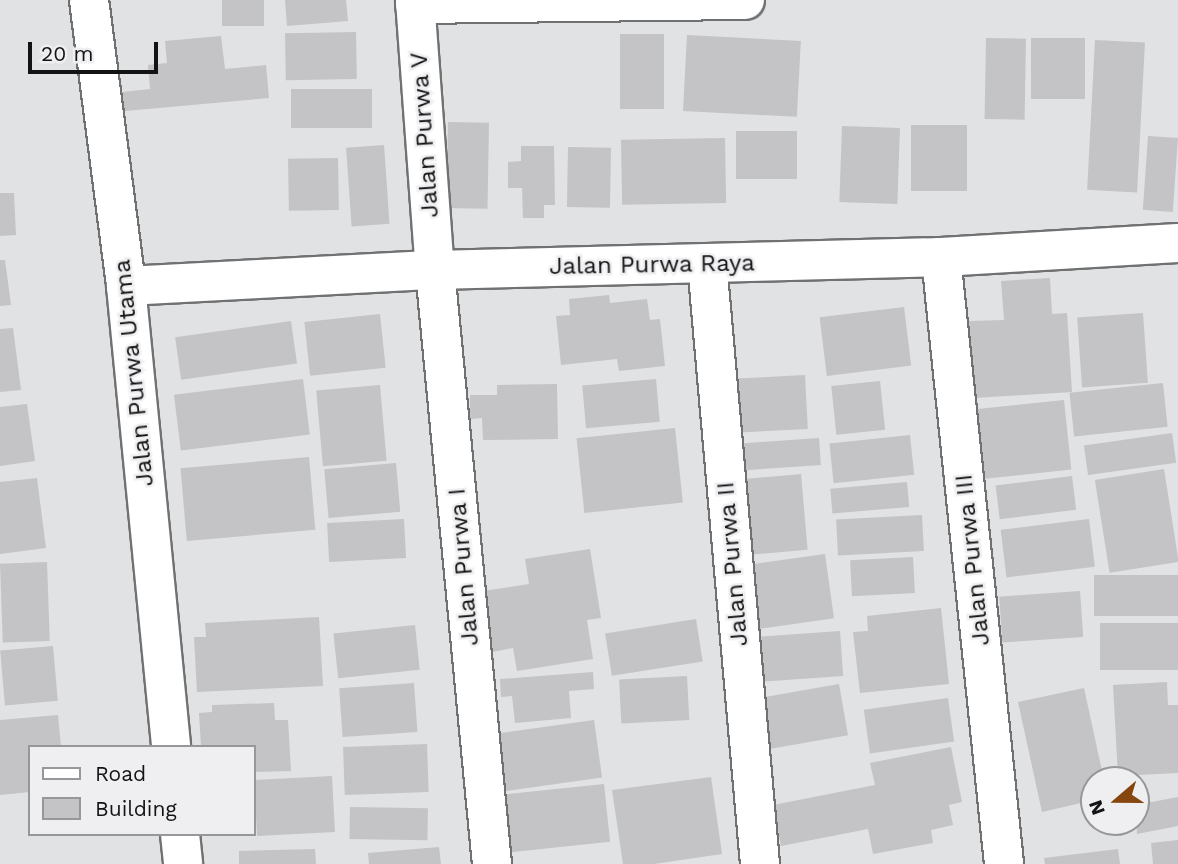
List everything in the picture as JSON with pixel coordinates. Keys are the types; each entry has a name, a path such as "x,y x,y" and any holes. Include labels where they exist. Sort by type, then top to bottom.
{"street":[{"name":"Jalan Purwa Utama","path":"89,0 125,286 171,745"},
{"path":"415,2 745,0"},
{"name":"Jalan Purwa V","path":"415,2 435,270"},
{"name":"Jalan Purwa Raya","path":"125,286 435,270 941,257 1178,243"},
{"name":"Jalan Purwa III","path":"941,257 1004,864"},
{"name":"Jalan Purwa II","path":"707,263 760,864"},
{"name":"Jalan Purwa I","path":"435,270 492,864"},
{"path":"180,836 183,864"}],"building":[{"path":"222,0 264,0 264,26 222,26"},
{"path":"285,0 346,0 348,21 287,26"},
{"path":"356,32 357,79 286,80 285,33"},
{"path":"620,34 664,34 664,109 620,109"},
{"path":"687,35 801,41 797,117 683,111"},
{"path":"221,36 225,69 266,65 269,98 114,112 113,93 150,89 148,65 167,63 165,41"},
{"path":"986,38 1026,39 1025,120 985,119"},
{"path":"1031,38 1085,38 1085,99 1031,99"},
{"path":"1095,40 1145,43 1137,192 1087,190"},
{"path":"291,89 372,89 372,128 291,128"},
{"path":"448,122 489,123 487,209 446,208"},
{"path":"911,125 967,125 967,191 911,191"},
{"path":"842,126 900,128 897,204 839,202"},
{"path":"736,131 797,131 797,179 736,179"},
{"path":"1148,136 1178,138 1173,212 1143,210"},
{"path":"725,138 726,203 622,205 621,140"},
{"path":"384,145 390,224 352,226 346,148"},
{"path":"521,146 554,146 555,205 544,205 544,218 523,218 522,188 508,188 508,162 521,161"},
{"path":"568,147 611,148 610,208 567,207"},
{"path":"338,158 339,210 289,211 288,159"},
{"path":"0,193 14,193 16,235 0,236"},
{"path":"0,260 5,260 11,305 0,306"},
{"path":"1050,278 1052,314 1067,313 1072,392 974,398 969,321 1004,320 1001,281"},
{"path":"609,295 610,303 647,299 650,320 660,319 665,366 619,371 617,359 561,365 556,316 570,315 569,299"},
{"path":"904,307 911,366 827,376 820,317"},
{"path":"1143,313 1148,383 1082,387 1077,318"},
{"path":"380,314 386,368 310,376 304,322"},
{"path":"291,321 297,364 181,380 175,337"},
{"path":"13,328 21,390 0,392 0,329"},
{"path":"805,375 808,429 734,433 731,379"},
{"path":"303,379 310,435 181,450 174,395"},
{"path":"656,379 660,422 586,428 582,385"},
{"path":"880,381 885,430 836,435 831,386"},
{"path":"1163,383 1168,427 1074,437 1070,393"},
{"path":"557,384 558,439 483,440 482,418 470,419 470,395 497,395 497,385"},
{"path":"380,385 387,461 323,466 316,391"},
{"path":"1064,400 1071,470 971,480 964,411"},
{"path":"27,404 35,461 0,466 0,407"},
{"path":"675,428 683,503 584,513 577,438"},
{"path":"1172,433 1176,463 1088,475 1084,445"},
{"path":"910,435 914,475 834,483 829,443"},
{"path":"819,438 821,465 738,471 736,444"},
{"path":"309,457 315,530 187,541 180,468"},
{"path":"396,463 400,512 329,518 324,469"},
{"path":"1164,469 1178,562 1110,573 1095,480"},
{"path":"801,474 808,550 738,556 731,480"},
{"path":"1072,476 1076,510 1000,519 996,485"},
{"path":"37,478 46,548 0,554 0,482"},
{"path":"907,482 909,507 832,514 830,489"},
{"path":"922,515 924,551 838,555 836,520"},
{"path":"404,519 406,558 329,562 327,523"},
{"path":"1089,519 1095,567 1007,577 1001,530"},
{"path":"590,549 601,618 587,620 593,659 517,671 513,648 492,652 483,591 529,584 525,559"},
{"path":"825,554 834,618 760,629 751,564"},
{"path":"913,557 915,593 852,596 850,560"},
{"path":"47,562 50,641 3,643 0,564"},
{"path":"1094,575 1178,575 1178,616 1094,616"},
{"path":"1080,591 1083,637 1002,643 999,597"},
{"path":"941,608 949,684 860,693 853,632 868,631 867,616"},
{"path":"319,617 323,686 197,692 194,637 206,637 205,623"},
{"path":"696,619 703,661 612,676 605,633"},
{"path":"1100,623 1178,623 1178,670 1100,670"},
{"path":"415,625 420,670 338,678 333,634"},
{"path":"840,631 843,676 764,681 761,637"},
{"path":"53,646 58,701 5,705 0,651"},
{"path":"593,672 594,689 569,691 571,718 515,723 512,696 501,697 500,679"},
{"path":"687,676 689,720 621,723 619,680"},
{"path":"1167,682 1168,705 1178,705 1178,773 1150,774 1150,766 1117,766 1113,685"},
{"path":"414,683 417,732 343,737 339,688"},
{"path":"839,684 848,735 769,749 760,698"},
{"path":"1084,688 1101,766 1080,766 1080,803 1042,812 1018,702"},
{"path":"948,698 954,742 870,753 864,710"},
{"path":"274,703 275,720 288,720 291,771 256,772 256,745 201,745 199,713 212,712 212,705"},
{"path":"58,715 61,745 28,745 28,792 0,795 0,720"},
{"path":"594,720 602,777 496,792 488,735"},
{"path":"427,744 429,792 345,795 343,747"},
{"path":"951,747 962,802 949,805 953,825 931,830 933,843 873,854 868,829 781,846 773,805 875,785 870,763"},
{"path":"332,776 335,832 257,836 256,780"},
{"path":"711,777 722,854 654,864 623,864 612,790"},
{"path":"604,784 610,842 502,853 496,795"},
{"path":"1178,797 1178,826 1150,831 1150,802"},
{"path":"350,807 428,808 427,840 349,839"},
{"path":"1178,840 1178,864 1153,864 1151,843"},
{"path":"439,847 441,864 369,864 368,853"},
{"path":"315,849 316,864 239,864 239,851"},
{"path":"1118,849 1120,864 1045,864 1044,858"}]}
